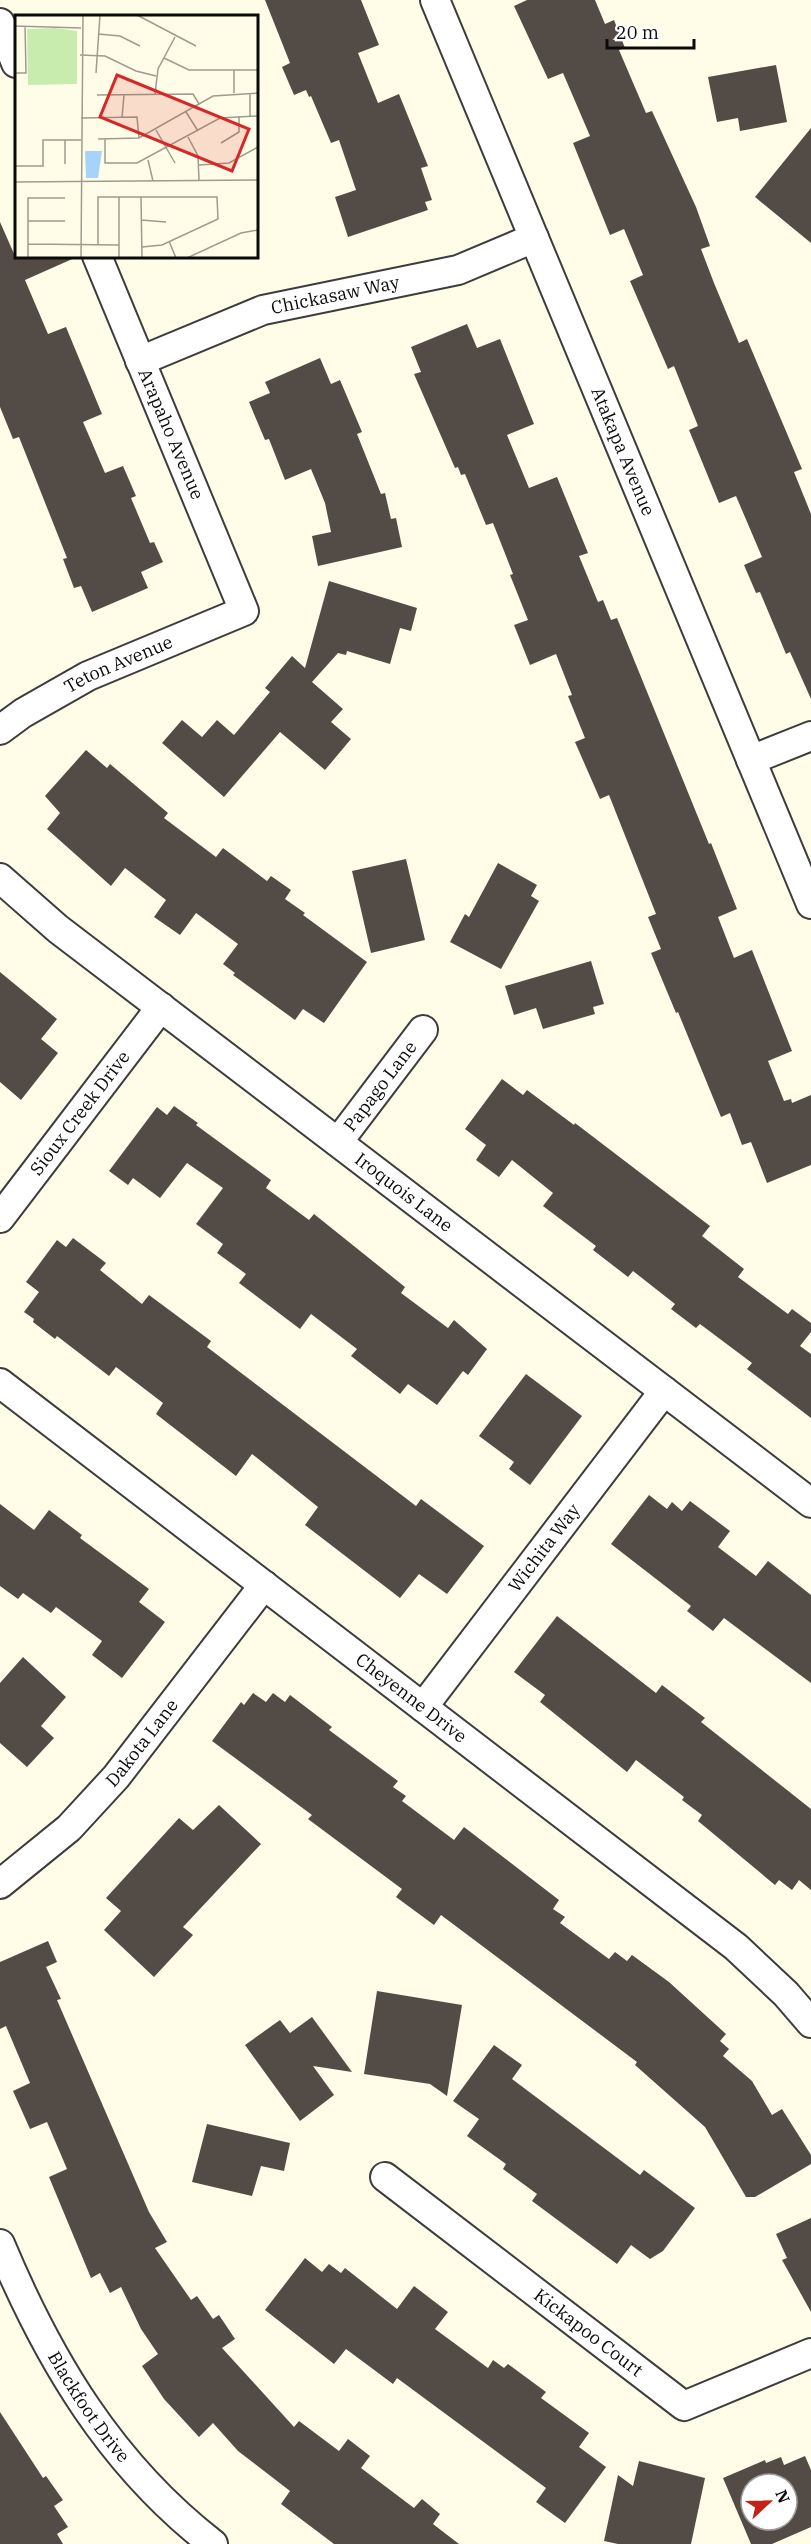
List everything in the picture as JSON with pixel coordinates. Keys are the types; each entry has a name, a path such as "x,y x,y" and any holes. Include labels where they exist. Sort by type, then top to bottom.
{"street":[{"name":"Atakapa Avenue","path":"435,0 811,904"},
{"path":"0,23 15,60"},
{"name":"Chickasaw Way","path":"141,361 263,310 458,270 534,238"},
{"name":"Arapaho Avenue","path":"98,258 244,611"},
{"name":"Teton Avenue","path":"0,730 23,713 88,676 244,611"},
{"path":"751,760 811,736"},
{"name":"Iroquois Lane","path":"0,878 58,929 811,1503"},
{"name":"Sioux Creek Drive","path":"0,1218 161,1007"},
{"name":"Papago Lane","path":"338,1142 423,1030"},
{"name":"Cheyenne Drive","path":"0,1383 736,1947 786,1994 811,2023"},
{"name":"Wichita Way","path":"423,1707 664,1391"},
{"name":"Dakota Lane","path":"0,1884 69,1828 116,1778 264,1585"},
{"name":"Kickapoo Court","path":"385,2177 684,2406 811,2353"},
{"name":"Blackfoot Drive","path":"0,2244 40,2334 69,2384 102,2432 139,2476 197,2532 213,2544"}],"building":[{"path":"265,0 361,0 379,45 358,53 378,103 399,94 428,166 421,168 432,200 425,202 428,210 348,237 335,197 356,190 339,140 331,143 311,96 309,97 306,90 294,95 282,67 290,63"},
{"path":"527,0 595,0 605,24 614,20 625,48 619,50 646,113 652,111 696,207 710,246 701,249 714,283 739,343 747,339 802,469 794,472 811,514 811,699 790,652 786,654 760,592 756,593 744,565 762,557 736,496 719,503 689,430 698,426 674,366 668,369 630,281 643,275 624,229 610,235 573,143 590,136 563,73 548,79 514,6"},
{"path":"776,65 787,122 740,131 738,118 717,122 708,77"},
{"path":"811,128 811,243 755,197"},
{"path":"0,222 15,258 74,258 25,280 48,334 66,327 102,414 83,422 105,473 123,466 136,496 131,498 150,543 154,542 163,562 141,572 148,588 92,612 81,586 74,588 63,559 67,558 19,437 13,439 0,407"},
{"path":"467,324 477,348 500,339 534,424 507,435 529,488 557,477 588,553 579,556 598,602 603,600 611,620 617,618 709,844 711,843 737,909 718,917 734,958 752,950 792,1051 768,1061 784,1101 791,1099 792,1103 811,1095 811,1165 767,1183 751,1142 742,1145 730,1113 721,1117 651,953 661,949 648,917 656,914 609,795 600,799 575,742 585,738 568,696 572,695 556,654 530,665 514,625 528,620 493,523 486,525 465,474 461,475 458,467 455,468 414,374 421,372 411,347"},
{"path":"320,358 331,384 340,380 362,432 357,434 381,494 385,493 391,519 396,518 402,547 318,566 312,536 331,532 325,503 311,469 285,480 269,439 265,440 249,402 270,393 265,382"},
{"path":"329,581 417,608 411,631 400,628 390,664 347,651 346,655 338,653 312,682 343,709 331,722 351,739 325,770 280,732 224,797 162,743 182,720 202,737 217,720 234,735 270,692 265,688 292,656 305,668"},
{"path":"86,750 107,768 110,764 168,813 164,818 216,857 223,848 267,881 271,876 291,890 285,899 367,962 324,1023 303,1009 295,1020 233,975 235,973 223,964 238,944 196,913 180,935 154,917 166,900 125,868 111,886 47,829 60,813 45,796"},
{"path":"406,859 425,940 371,953 352,871"},
{"path":"498,863 537,885 531,896 539,901 501,969 450,942 465,914 469,917"},
{"path":"591,961 604,1004 593,1007 595,1014 543,1029 536,1008 514,1015 505,986"},
{"path":"0,972 57,1019 41,1039 58,1053 21,1100 0,1082"},
{"path":"502,1079 523,1095 527,1090 574,1125 575,1123 710,1226 702,1236 744,1269 738,1277 788,1314 792,1309 811,1323 811,1332 800,1346 811,1354 811,1418 747,1369 752,1363 700,1324 696,1328 671,1309 675,1304 633,1271 628,1277 593,1250 596,1246 543,1206 553,1193 512,1160 499,1177 476,1160 486,1145 465,1129"},
{"path":"174,1106 271,1180 266,1188 309,1220 314,1214 405,1287 401,1293 448,1328 454,1320 487,1349 468,1375 463,1371 437,1405 408,1384 400,1394 351,1356 357,1349 311,1314 300,1329 239,1283 246,1274 217,1253 223,1244 196,1224 223,1188 187,1163 160,1198 133,1178 128,1185 109,1171 157,1107 167,1115"},
{"path":"73,1238 106,1263 100,1270 142,1304 149,1295 211,1341 207,1347 416,1506 421,1499 484,1546 447,1594 419,1574 400,1598 305,1525 318,1507 252,1454 236,1476 156,1414 163,1403 116,1367 109,1376 57,1336 55,1339 33,1322 34,1319 24,1312 39,1292 26,1282 57,1240 66,1247"},
{"path":"526,1374 582,1416 530,1485 509,1469 514,1462 479,1436"},
{"path":"649,1495 667,1509 672,1502 682,1511 690,1501 730,1531 718,1547 756,1576 768,1561 811,1595 811,1683 724,1618 713,1631 687,1611 691,1606 611,1544"},
{"path":"0,1504 34,1530 49,1510 82,1535 80,1538 149,1589 139,1602 165,1622 122,1678 92,1655 102,1641 56,1607 51,1613 23,1593 18,1599 0,1586"},
{"path":"557,1616 656,1693 662,1685 705,1718 701,1722 811,1809 811,1890 799,1880 792,1890 779,1880 775,1885 698,1821 702,1815 682,1800 684,1797 636,1760 627,1772 540,1702 545,1695 514,1672"},
{"path":"23,1657 66,1697 41,1726 54,1738 27,1767 0,1743 0,1683"},
{"path":"253,1693 266,1702 273,1693 285,1702 290,1695 332,1727 329,1730 398,1781 393,1787 406,1796 402,1801 454,1840 464,1827 559,1900 553,1909 565,1917 560,1923 609,1959 615,1952 627,1961 632,1955 669,1982 726,2034 720,2041 729,2049 723,2056 752,2081 772,2115 782,2109 811,2155 811,2164 755,2197 746,2197 705,2127 635,2065 637,2062 441,1915 434,1925 396,1897 402,1889 308,1819 312,1815 212,1741 241,1702 244,1705"},
{"path":"219,1805 261,1844 183,1927 193,1935 154,1977 104,1930 121,1911 106,1898 179,1818 193,1830"},
{"path":"48,1941 57,1962 46,1967 61,1999 57,2000 149,2212 167,2242 155,2248 191,2300 197,2296 213,2319 219,2315 235,2339 222,2348 294,2427 299,2421 339,2451 348,2439 370,2456 361,2468 414,2508 422,2499 440,2514 433,2524 459,2544 334,2544 281,2504 290,2491 238,2451 213,2423 199,2437 164,2399 142,2366 158,2354 141,2329 121,2287 110,2293 100,2273 91,2278 49,2177 67,2169 47,2122 30,2129 13,2091 30,2083 6,2026 0,2029 0,1962"},
{"path":"377,1991 462,2005 447,2096 430,2084 364,2074"},
{"path":"312,2017 352,2072 313,2066 334,2095 300,2121 245,2045 280,2020 290,2033"},
{"path":"494,2045 522,2065 512,2079 640,2175 644,2170 695,2208 663,2251 650,2259 631,2245 617,2264 532,2201 537,2194 503,2169 506,2164 467,2136 479,2119 453,2101"},
{"path":"207,2124 290,2143 284,2171 261,2166 252,2196 192,2182"},
{"path":"811,2218 811,2312 782,2260 787,2258 776,2234"},
{"path":"305,2258 322,2272 329,2264 341,2273 345,2268 397,2309 414,2286 448,2312 435,2329 488,2368 493,2360 504,2368 508,2364 546,2392 541,2398 589,2433 579,2447 606,2467 565,2523 536,2502 546,2488 397,2378 393,2384 346,2349 334,2364 265,2310"},
{"path":"0,2412 43,2478 46,2476 63,2500 54,2506 68,2527 57,2534 63,2544 0,2544"},
{"path":"805,2456 811,2470 811,2527 772,2544 751,2544 746,2532 799,2532 799,2472 739,2472 739,2516 723,2478 765,2460 766,2463 781,2457 784,2465"},
{"path":"639,2461 705,2478 691,2544 618,2544 604,2541 618,2475 633,2486"}]}
